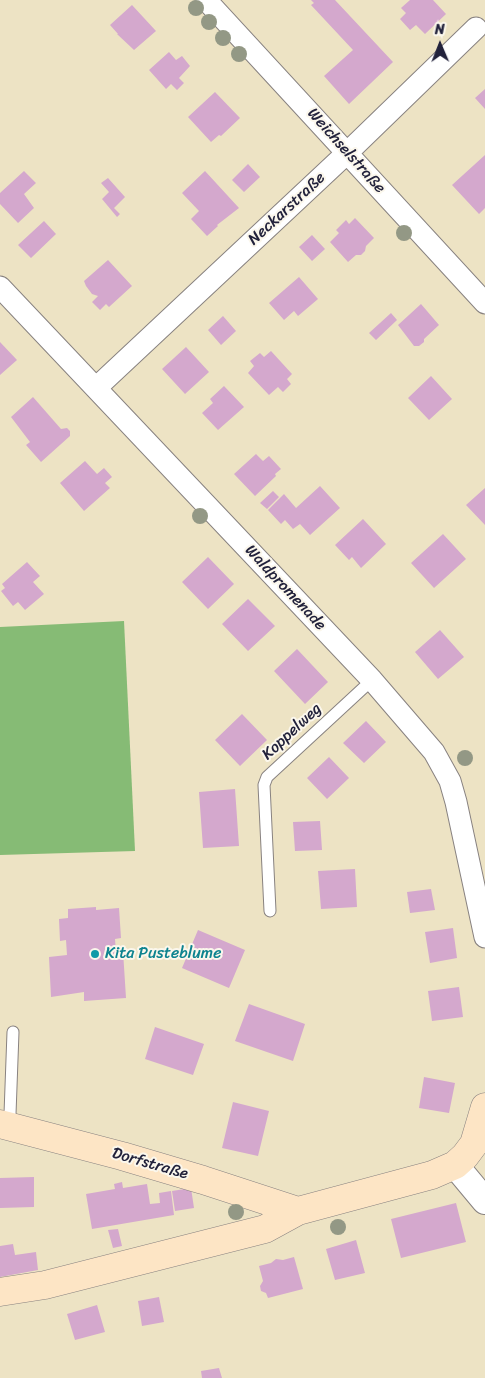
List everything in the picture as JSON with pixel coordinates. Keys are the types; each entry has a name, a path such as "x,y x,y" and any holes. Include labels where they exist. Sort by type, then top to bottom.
{"main road":[{"path":"0,1292 45,1285 265,1229 298,1212 432,1175 455,1165 466,1156 474,1144 485,1108"},
{"name":"Dorfstraße","path":"4,1125 203,1180 298,1212"}],"street":[{"name":"Weichselstraße","path":"206,0 485,304"},
{"name":"Neckarstraße","path":"96,388 347,153 476,28"},
{"name":"Waldpromenade","path":"0,287 372,680 434,752 450,781 456,802 482,903 485,937"},
{"path":"455,1165 485,1202"}],"lane":[{"name":"Koppelweg","path":"270,911 264,785 268,777 372,680"},
{"path":"4,1125 10,1114 13,1032"}],"green space":[{"path":"124,621 135,851 0,855 0,627"}],"building":[{"path":"311,0 335,0 393,62 349,104 324,76 353,50 311,5 314,3"},
{"path":"410,0 433,0 446,14 425,34 416,25 410,30 400,19 406,13 401,8"},
{"path":"132,5 156,31 134,50 110,25"},
{"path":"169,52 176,60 182,56 190,66 179,78 184,83 177,90 171,84 166,89 149,70"},
{"path":"485,89 485,109 475,98"},
{"path":"215,92 240,118 221,136 219,135 211,142 188,117"},
{"path":"485,155 485,208 479,214 452,185"},
{"path":"248,164 260,177 244,192 232,180"},
{"path":"24,171 36,183 24,194 34,208 18,223 0,204 0,193"},
{"path":"205,171 239,208 217,225 207,236 191,219 199,211 182,193"},
{"path":"108,178 125,197 114,208 120,214 117,217 102,199 109,192 101,183"},
{"path":"355,218 374,238 361,255 356,255 348,262 330,242 339,233 336,230 346,220 349,224"},
{"path":"44,221 56,234 31,258 18,245"},
{"path":"312,235 325,249 312,261 299,247"},
{"path":"108,260 132,286 109,307 106,304 100,310 92,302 98,296 92,294 84,281"},
{"path":"299,277 318,299 298,316 294,311 284,320 269,303"},
{"path":"421,304 439,325 424,339 424,342 419,346 414,346 398,325"},
{"path":"391,313 397,320 376,340 369,333"},
{"path":"223,316 236,331 221,345 208,330"},
{"path":"0,342 17,360 0,375"},
{"path":"186,347 209,372 185,394 162,369"},
{"path":"271,351 292,374 287,379 291,384 283,392 278,387 269,395 248,373 254,366 250,361 260,353 264,357"},
{"path":"431,376 452,399 429,420 408,398"},
{"path":"224,386 244,407 218,430 202,413 213,403 210,399"},
{"path":"33,397 61,429 67,428 70,431 70,436 41,462 26,445 30,442 11,417"},
{"path":"256,454 263,461 269,456 281,469 255,496 234,474"},
{"path":"85,461 97,474 104,468 112,477 105,483 110,488 84,511 60,483"},
{"path":"320,486 340,508 310,535 300,524 293,529 285,520 281,524 268,510 284,494 296,508"},
{"path":"485,488 485,525 466,505"},
{"path":"273,491 279,497 267,509 260,503"},
{"path":"363,519 386,544 361,568 352,557 349,560 335,545"},
{"path":"443,534 466,559 434,588 411,563"},
{"path":"208,557 234,584 208,609 182,582"},
{"path":"27,562 40,576 33,582 44,594 25,610 18,602 13,606 1,591 5,588 2,584"},
{"path":"248,599 275,626 248,651 222,624"},
{"path":"440,630 464,657 438,679 415,652"},
{"path":"297,649 328,682 305,704 274,671"},
{"path":"242,714 267,740 240,766 215,740"},
{"path":"366,721 386,742 364,763 343,743"},
{"path":"329,757 349,778 327,799 307,778"},
{"path":"235,789 239,846 203,848 199,792"},
{"path":"320,821 322,850 295,851 293,822"},
{"path":"355,869 357,907 321,909 318,871"},
{"path":"431,889 435,910 410,913 407,892"},
{"name":"Kita Pusteblume","path":"96,907 96,910 119,908 121,938 115,939 116,952 123,951 126,998 84,1001 84,992 51,997 49,957 67,955 66,940 60,941 59,919 68,918 68,909"},
{"path":"453,928 457,958 430,963 425,932"},
{"path":"198,930 245,950 229,988 182,968"},
{"path":"459,987 463,1017 432,1021 428,991"},
{"path":"249,1004 305,1024 293,1061 235,1041"},
{"path":"155,1027 204,1044 193,1075 145,1059"},
{"path":"424,1077 455,1083 449,1113 419,1108"},
{"path":"233,1102 269,1111 258,1156 222,1148"},
{"path":"34,1177 34,1207 0,1208 0,1178"},
{"path":"122,1182 123,1188 147,1184 150,1204 160,1203 159,1193 171,1191 174,1215 92,1229 86,1194 115,1189 114,1184"},
{"path":"191,1188 194,1208 175,1211 172,1191"},
{"path":"456,1203 466,1242 401,1258 391,1219"},
{"path":"118,1229 122,1246 113,1248 108,1230"},
{"path":"356,1240 365,1273 335,1280 326,1249"},
{"path":"13,1244 15,1255 36,1252 38,1270 0,1277 0,1246"},
{"path":"294,1257 303,1289 268,1298 266,1293 261,1291 260,1286 263,1281 259,1266 271,1263 276,1259 283,1260"},
{"path":"159,1297 164,1322 142,1326 138,1301"},
{"path":"97,1305 105,1332 75,1340 67,1314"},
{"path":"219,1368 222,1378 202,1378 201,1371"}],"place":[{"name":"Kita Pusteblume","path":"95,954"}]}
